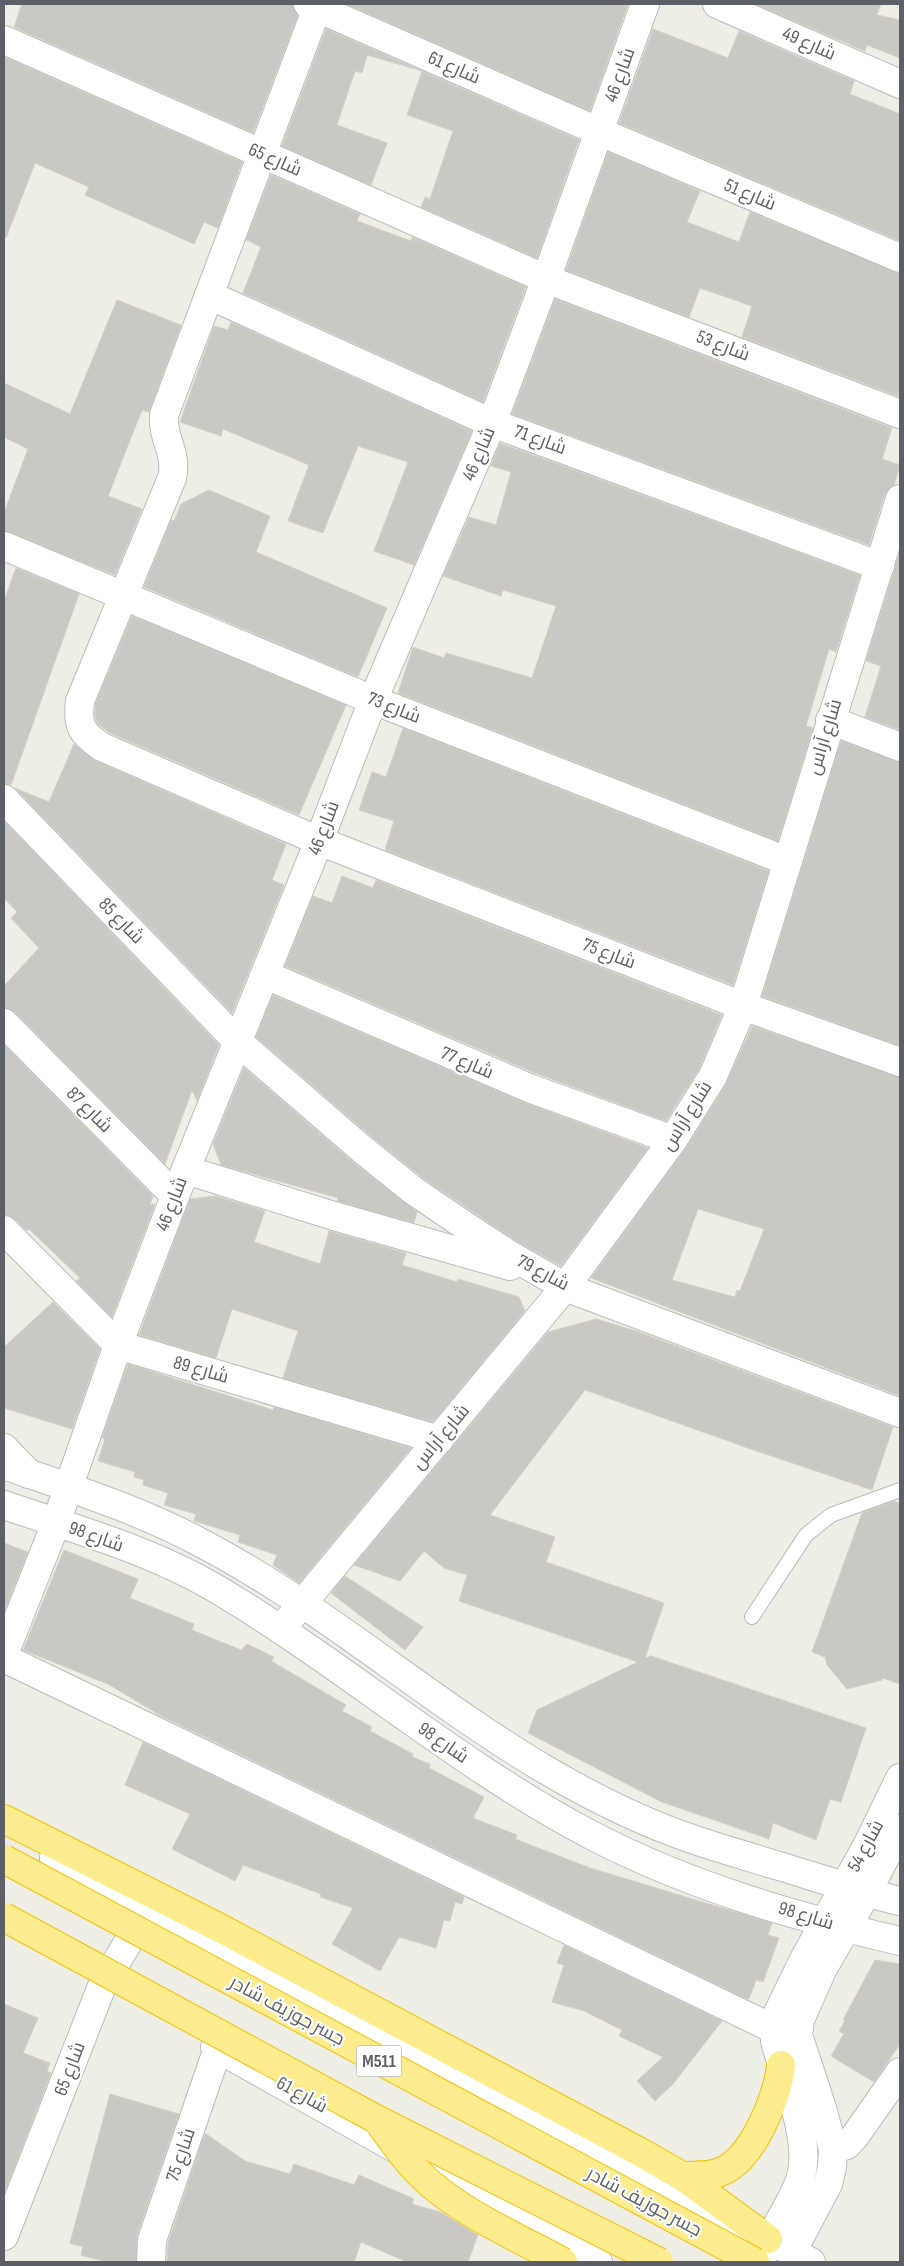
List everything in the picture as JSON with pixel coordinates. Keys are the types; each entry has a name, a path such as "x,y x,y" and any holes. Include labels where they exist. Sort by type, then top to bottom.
{"highway":[{"path":"4,1819 220,1928 642,2153 682,2176 777,2256"},
{"name":"جسر جوزيف شادر","path":"4,1859 777,2256"},
{"name":"M511","path":"4,1917 376,2119 659,2262"},
{"path":"682,2176 719,2173 734,2166 747,2150 761,2127 780,2079 781,2066"},
{"path":"376,2119 418,2172 439,2191 480,2217 563,2262"}],"street":[{"name":"شارع 46","path":"4,1654 56,1523 118,1345 175,1196 266,975 373,700 492,422 600,132 645,4"},
{"name":"شارع 49","path":"717,4 900,84"},
{"name":"شارع 61","path":"313,6 600,132"},
{"name":"شارع 75","path":"313,6 262,155 164,415 163,429 175,465 172,478 80,701 78,720 86,737 102,747 319,841 743,1006 900,1062"},
{"name":"شارع 65","path":"4,40 546,279"},
{"name":"شارع 51","path":"600,132 900,258"},
{"name":"شارع 53","path":"546,279 900,414"},
{"name":"شارع 71","path":"209,295 492,422 880,566"},
{"name":"شارع آراس","path":"281,1629 439,1440 554,1281 673,1140 713,1076 743,1006 830,720 880,566 895,534 900,499"},
{"name":"شارع 73","path":"4,546 373,700 787,861"},
{"path":"830,720 900,747"},
{"name":"شارع 85","path":"4,799 238,1042"},
{"name":"شارع 77","path":"266,975 348,1012 528,1088 673,1140"},
{"name":"شارع 87","path":"4,1023 175,1196"},
{"name":"شارع 79","path":"238,1042 316,1112 414,1191 505,1252 554,1281 900,1413"},
{"path":"186,1170 554,1281"},
{"name":"شارع 89","path":"4,1230 118,1345 439,1440"},
{"path":"4,1448 16,1469 69,1486 158,1520 208,1546 301,1603 516,1751 601,1800 691,1838 855,1890 900,1901"},
{"name":"شارع 98","path":"4,1504 156,1559 212,1587 281,1629 466,1759 527,1798 594,1837 650,1863 709,1886 835,1926 900,1942"},
{"path":"4,1658 774,2028"},
{"name":"شارع 54","path":"855,1890 900,1778"},
{"name":"شارع 54","path":"855,1890 900,1829"},
{"path":"4,1832 148,1909 777,2256"},
{"path":"777,2256 800,2180 804,2158 801,2133 781,2066 774,2028 776,2017 835,1926 855,1890"},
{"name":"شارع 65","path":"4,2236 102,1986 148,1909"},
{"path":"777,2256 828,2184 832,2167 833,2149 822,2108 798,2035 800,2020 822,1970 835,1926"},
{"name":"شارع 61","path":"4,1930 598,2262"},
{"name":"شارع 75","path":"151,2262 152,2240 218,2048"},
{"path":"833,2149 847,2145 855,2136 900,2072"}],"lane":[{"path":"752,1617 806,1535 831,1515 900,1490"}],"building":[{"path":"22,4 293,4 298,15 253,133 14,27"},
{"path":"346,4 628,4 590,111"},
{"path":"755,4 881,4 877,15 900,20 900,58 867,45 865,51"},
{"path":"326,29 421,71 367,55 362,73 355,71 337,125 387,143 371,185 282,146"},
{"path":"653,29 728,58 739,31 854,81 850,94 900,114 900,241 619,123"},
{"path":"4,57 242,162 218,228 204,222 194,244 85,195 89,187 35,163 6,238 4,237"},
{"path":"422,71 579,140 537,258 421,207 425,197 430,199 453,131 407,115"},
{"path":"608,152 700,191 687,222 739,242 750,212 900,273 900,397 742,337 752,306 700,288 689,317 566,270"},
{"path":"271,175 360,214 357,221 411,241 412,237 526,287 483,402 243,293 261,247 246,240"},
{"path":"555,299 892,428 882,459 900,465 894,485 885,494 869,545 512,414"},
{"path":"117,300 181,325 149,412 142,410 108,496 142,509 115,575 4,531 4,513 28,449 4,437 4,383 70,414"},
{"path":"231,322 472,431 414,565 374,551 408,462 358,446 323,533 288,521 309,465 223,429 221,436 180,422 214,326 228,330"},
{"path":"500,443 860,575 836,652 829,649 806,726 813,728 778,841 398,693 413,647 444,658 446,653 532,678 556,606 503,590 501,596 443,576 469,517 496,525 511,472 491,466"},
{"path":"209,490 270,516 256,552 387,608 358,677 144,587 171,520 174,521 181,504"},
{"path":"900,551 900,730 865,717 881,666 866,661"},
{"path":"16,568 79,594 11,785 4,784 4,601"},
{"path":"132,616 346,705 299,815 110,733 97,723 95,705"},
{"path":"403,728 769,871 733,985 385,850 394,821 359,810 372,772 386,777"},
{"path":"841,741 900,762 900,1046 762,996"},
{"path":"74,744 96,761 286,844 272,880 284,885 232,1013 15,788 49,802"},
{"path":"4,821 219,1045 197,1101 192,1090 165,1164 15,1012 4,1008 4,986 39,948 11,918 17,912 4,898"},
{"path":"342,876 373,888 376,880 722,1015 699,1069 666,1121 535,1073 285,966 313,896 332,903"},
{"path":"273,995 523,1102 648,1148 561,1266 513,1239 423,1178 373,1138 256,1037"},
{"path":"752,1026 900,1077 900,1396 591,1278 686,1148 726,1084","holes":["698,1209 764,1229 740,1291 737,1290 735,1297 672,1280"]},
{"path":"4,1045 153,1196 150,1205 155,1204 112,1317 76,1281 80,1278 29,1229 27,1231 15,1219 4,1215"},
{"path":"244,1068 353,1162 417,1212 414,1223 337,1201 338,1198 221,1165 213,1144"},
{"path":"216,1196 265,1211 254,1242 320,1264 329,1231 406,1253 402,1265 457,1282 458,1279 519,1297 525,1311 433,1422 283,1378 298,1331 232,1309 216,1358 139,1335 190,1199"},
{"path":"53,1302 100,1349 72,1429 4,1408 4,1347"},
{"path":"596,1319 636,1331 893,1427 872,1490 585,1390 490,1515 555,1537 546,1562 664,1603 645,1658 651,1656 866,1728 841,1802 830,1799 816,1840 773,1823 769,1839 662,1802 528,1733 537,1710 638,1662 459,1601 467,1575 444,1568 424,1551 400,1581 354,1565 548,1332"},
{"path":"128,1364 273,1410 274,1407 411,1448 299,1583 273,1565 277,1555 238,1542 240,1535 194,1521 196,1514 164,1505 168,1493 143,1485 144,1480 134,1477 135,1472 98,1461 105,1439 102,1438"},
{"path":"894,1501 900,1504 900,1684 883,1678 882,1680 847,1689 827,1665 825,1657 812,1652 862,1513"},
{"path":"4,1543 28,1552 4,1612"},
{"path":"64,1550 138,1579 130,1598 194,1624 192,1630 241,1650 247,1644 274,1657 271,1661 346,1705 342,1711 372,1727 370,1731 413,1754 412,1757 430,1764 429,1768 484,1797 473,1818 517,1835 515,1839 590,1868 772,1923 768,1935 779,1938 763,1982 756,1980 749,1999 741,1996 155,1713 108,1684 23,1650"},
{"path":"345,1576 423,1627 405,1650 331,1593"},
{"path":"143,1742 464,1897 462,1904 455,1902 450,1921 444,1920 436,1948 399,1937 380,1971 332,1944 353,1908 320,1897 321,1894 243,1865 235,1881 172,1849 190,1814 125,1785"},
{"path":"564,1945 722,2021 673,2084 655,2101 637,2081 663,2057 619,2036 622,2030 584,2011 552,2002 564,1965 557,1963"},
{"path":"875,1960 900,1964 900,2044 874,2082 831,2056 844,2034 839,2031 845,2021 843,2020"},
{"path":"4,2004 38,2018 23,2053 50,2063 47,2071 51,2073 4,2194"},
{"path":"110,2094 179,2114 137,2235 136,2262 106,2262 81,2255 83,2247 70,2243"},
{"path":"205,2133 245,2161 290,2174 294,2164 354,2185 359,2175 414,2199 412,2204 440,2212 478,2235 468,2262 407,2262 361,2242 354,2262 167,2262 168,2243"}]}
